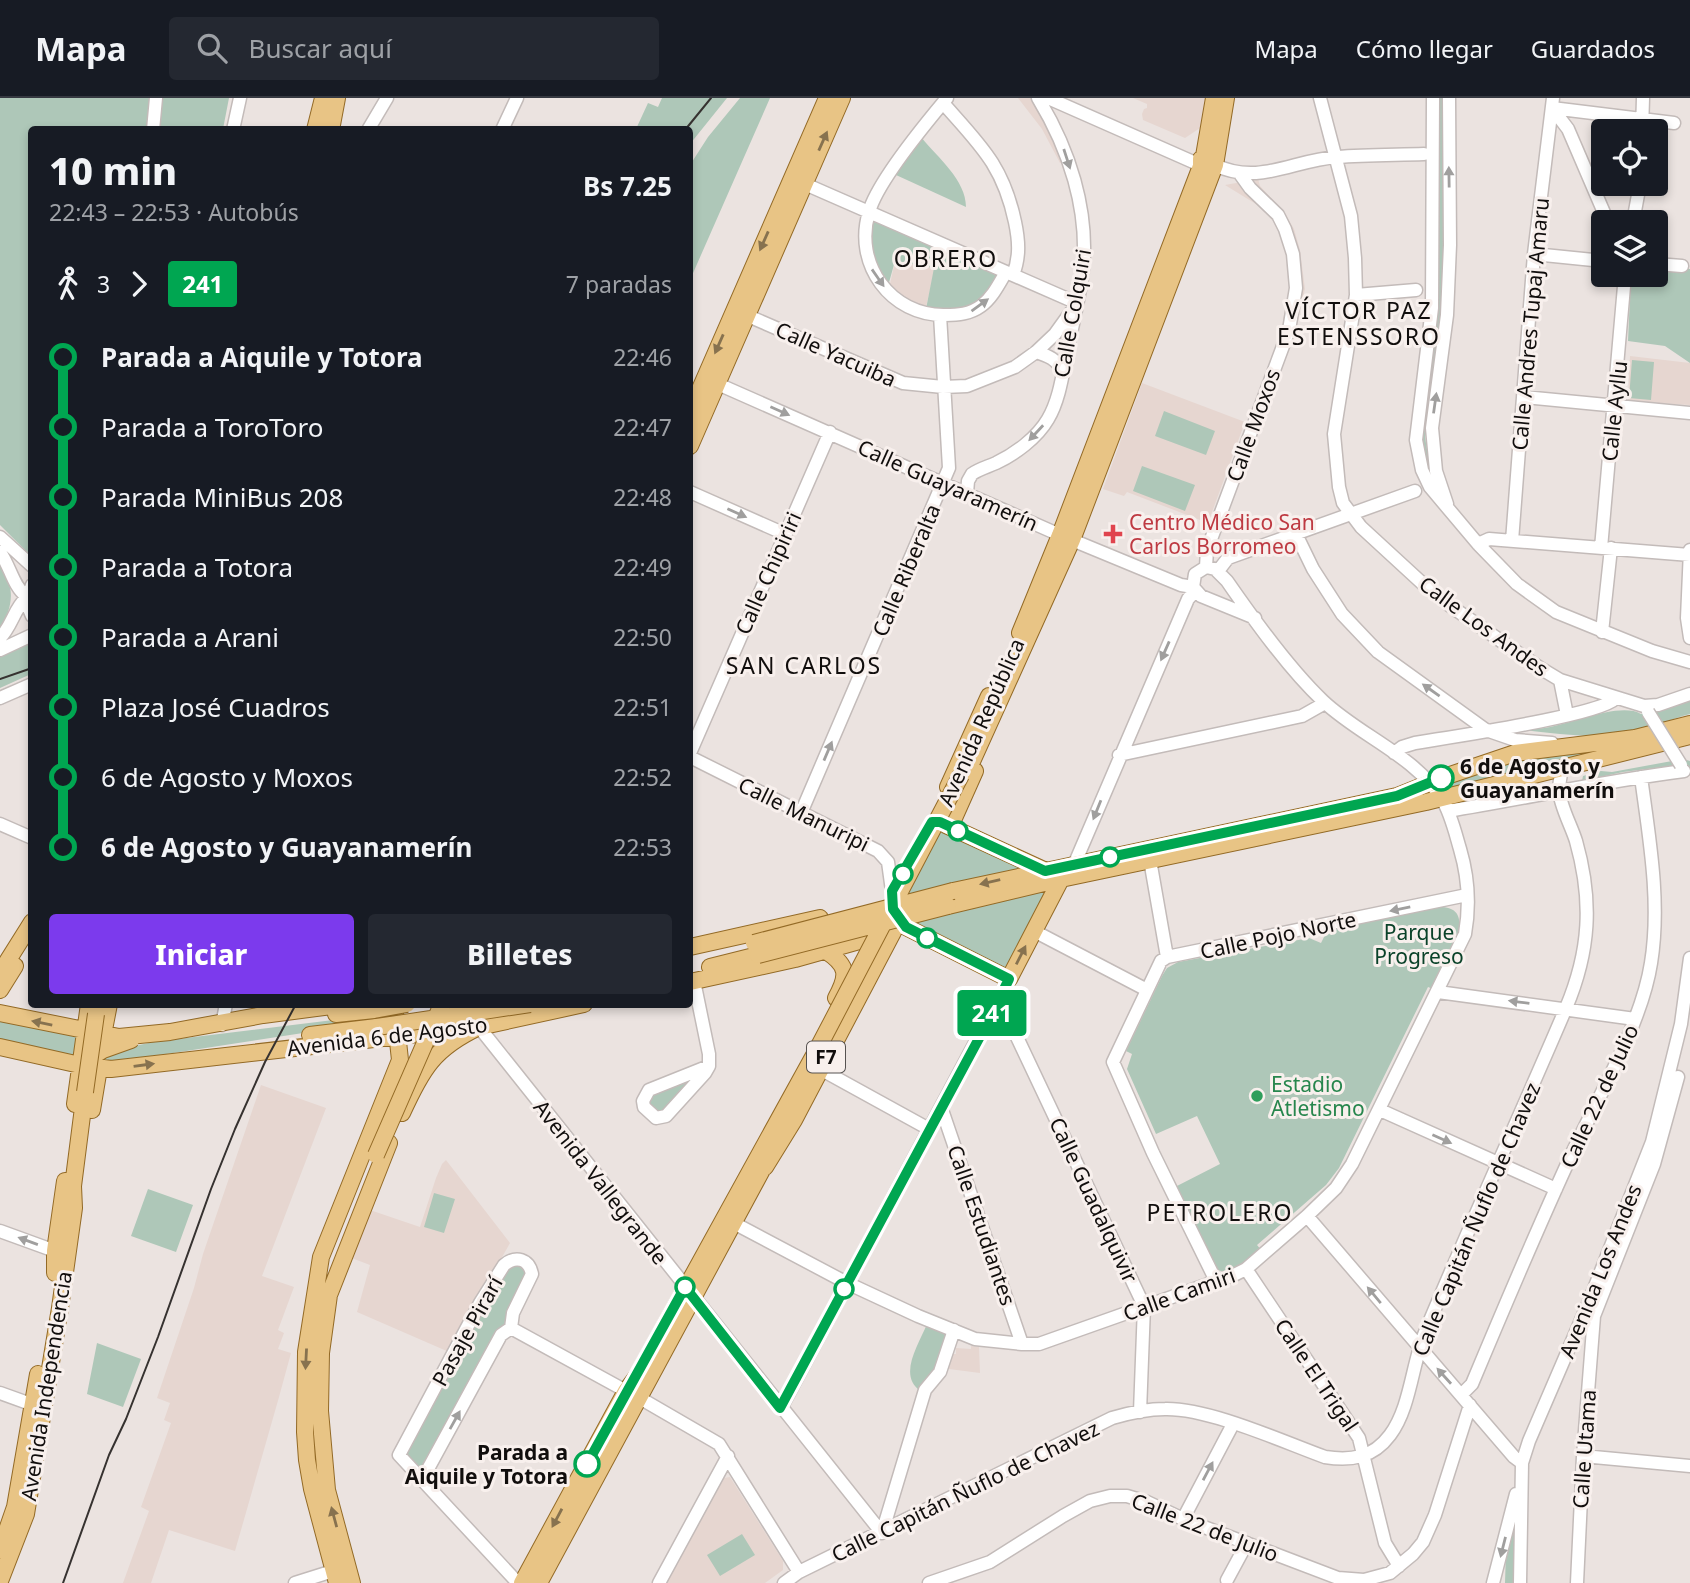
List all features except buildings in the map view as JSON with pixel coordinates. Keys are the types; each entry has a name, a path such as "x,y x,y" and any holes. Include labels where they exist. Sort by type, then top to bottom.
{"main road":[{"path":"316,126 323,98"},
{"path":"332,126 337,98"},
{"path":"693,437 711,381 798,181 827,98"},
{"path":"798,181 842,98"},
{"name":"Avenida República","path":"1207,163 1214,98"},
{"name":"Avenida República","path":"520,1583 632,1394 729,1220 963,776 1066,538 1207,163 1227,98"},
{"path":"693,408 711,381"},
{"path":"956,830 954,818 1007,698 1020,646"},
{"name":"Avenida República","path":"892,891 932,822 991,691 1020,646"},
{"path":"693,957 756,949 951,899 1045,871 1397,796 1515,753 1635,738 1690,724"},
{"path":"951,899 1445,805 1562,768 1690,736"},
{"path":"932,822 940,822 1045,871"},
{"path":"875,906 889,913 900,930 1009,979 1061,879"},
{"path":"693,946 875,906 892,891"},
{"path":"892,891 893,909 900,930"},
{"path":"1,966 28,914"},
{"path":"1,966 28,928"},
{"path":"693,978 826,951 900,930"},
{"name":"F7","path":"752,1178 794,1120 820,1069 900,930"},
{"path":"0,990 28,946"},
{"path":"693,977 756,949"},
{"name":"F7","path":"752,1178 777,1110 845,981 839,960 826,951"},
{"path":"55,1273 55,1251 88,1008"},
{"name":"Avenida Independencia","path":"38,1406 74,1208 73,1186 80,1123 97,1008"},
{"path":"103,1035 108,1008"},
{"name":"Avenida 6 de Agosto","path":"0,1013 85,1032 138,1036 319,1008"},
{"name":"Avenida 6 de Agosto","path":"222,1025 263,1024 385,1008"},
{"path":"352,1583 327,1490 324,1462 320,1411 321,1257 400,1060 394,1008"},
{"path":"335,1577 312,1489 305,1432 306,1352 340,1228 437,1008"},
{"path":"397,1037 435,1020 444,1008"},
{"name":"Avenida 6 de Agosto","path":"188,1059 228,1047 503,1008"},
{"name":"Avenida 6 de Agosto","path":"0,1047 80,1065 124,1068 479,1027 566,1008"},
{"path":"322,1293 424,1070 444,1046 479,1027"},
{"path":"80,1065 103,1050 127,1043 138,1036"},
{"path":"74,1208 80,1198 99,1068"},
{"name":"Avenida Independencia","path":"0,1581 3,1553 26,1514 55,1273 60,1258 69,1193 73,1186"},
{"name":"Avenida República","path":"539,1583 632,1394"}],"street":[{"path":"153,126 156,98"},
{"path":"234,126 240,98"},
{"path":"370,126 387,98"},
{"path":"504,126 517,98"},
{"name":"Calle Colquiri","path":"967,493 972,474 1012,454 1048,420 1057,397 1077,303 1084,250 1080,205 1064,148 1038,98"},
{"path":"1048,98 1240,174 1255,174 1334,157 1424,154"},
{"path":"1067,98 1207,163"},
{"name":"Calle Los Andes","path":"1320,98 1351,216 1356,295 1334,434 1343,503 1382,546 1449,606 1560,680 1646,709"},
{"path":"1433,98 1432,308 1416,440 1422,470 1430,487 1478,544 1517,584 1556,612 1652,651 1690,662"},
{"path":"1448,508 1436,471 1432,428 1447,315 1450,245 1449,98"},
{"path":"1642,119 1643,98"},
{"path":"945,100 988,155 1004,183 1018,235 1019,260 980,307 967,313 940,315 916,312 894,298 870,267 867,250 869,212 893,170 945,100"},
{"path":"1552,103 1615,119"},
{"path":"1552,103 1568,128 1603,210"},
{"name":"Calle Andres Tupaj Amaru","path":"1512,541 1534,254 1552,103"},
{"path":"1668,124 1674,123"},
{"name":"Calle Moxos","path":"1215,571 1207,550 1289,330 1296,288 1293,254 1285,229 1278,215 1250,188 1240,174"},
{"path":"798,181 1077,303"},
{"path":"1534,254 1591,260"},
{"path":"1668,264 1682,265"},
{"name":"Calle Ayllu","path":"1602,632 1624,287"},
{"path":"1356,295 1416,290"},
{"name":"Calle Yacuiba","path":"741,312 903,383 943,387 967,386 1016,367 1055,334 1077,303"},
{"name":"Calle Riberalta","path":"801,813 949,468 940,315"},
{"path":"1036,352 1052,358 1063,372"},
{"name":"Calle Guayaramerín","path":"711,381 1066,538 1199,592 1255,618"},
{"path":"1524,397 1690,413"},
{"name":"Calle Chipiriri","path":"693,748 830,432"},
{"path":"1199,592 1195,574 1215,571 1228,558 1352,516 1415,491"},
{"path":"693,493 785,534"},
{"path":"1296,534 1328,594 1342,614 1378,652 1486,730 1515,740 1584,744"},
{"path":"0,537 28,562"},
{"path":"1478,544 1489,539 1690,553 1686,618 1690,638"},
{"path":"0,552 11,569 18,589 28,593 0,638"},
{"path":"1199,592 1214,597 1222,591 1224,584 1215,571"},
{"name":"Calle Guayaramerín","path":"1215,571 1304,682 1325,703 1394,753 1429,783 1445,805"},
{"path":"1074,865 1188,599 1199,592"},
{"path":"0,650 28,637"},
{"path":"1560,680 1567,715"},
{"path":"0,698 28,686"},
{"path":"1690,694 1646,709 1683,768 1690,785"},
{"path":"1394,753 1415,743 1567,715 1609,705 1615,699"},
{"path":"1119,755 1302,716 1325,703"},
{"name":"Calle Manuripi","path":"693,757 884,855 891,873 892,891"},
{"name":"Calle Capitán Ñuflo de Chavez","path":"784,1583 799,1572 1112,1418 1164,1409 1183,1410 1233,1424 1325,1457 1343,1460 1363,1456 1379,1447 1397,1425 1403,1412 1418,1348 1566,1008 1584,954 1587,901 1580,859 1559,790 1562,768"},
{"path":"1445,805 1580,789 1683,768"},
{"name":"Calle 22 de Julio","path":"1461,1395 1472,1384 1556,1189 1635,1019 1651,963 1653,943 1653,875 1640,777"},
{"name":"Calle Camiri","path":"729,1220 847,1283 918,1316 975,1339 1022,1344 1050,1340 1246,1269 1307,1216 1345,1175 1380,1110 1465,933 1468,909 1461,855 1445,805"},
{"path":"0,824 28,836"},
{"path":"1150,860 1167,957 1161,961 1114,1056 1114,1070 1216,1281"},
{"name":"Calle Pojo Norte","path":"1167,957 1467,895"},
{"path":"1034,930 1147,990"},
{"name":"Avenida Los Andes","path":"1593,1308 1652,1142 1681,1024 1690,958"},
{"path":"780,1408 1009,979"},
{"path":"693,986 709,1054 709,1066 666,1116 656,1118 643,1107 649,1090 709,1066"},
{"path":"1437,992 1635,1019"},
{"name":"Calle Guadalquivir","path":"999,999 1144,1306 1140,1412"},
{"path":"222,1025 225,1008"},
{"name":"Avenida Los Andes","path":"1520,1583 1522,1463 1529,1441 1631,1227 1673,1100 1690,1021"},
{"name":"Avenida Vallegrande","path":"479,1027 882,1533"},
{"name":"Calle Estudiantes","path":"820,1069 929,1129"},
{"name":"Calle Estudiantes","path":"941,1107 1022,1344"},
{"path":"1380,1110 1556,1189"},
{"path":"1307,1216 1418,1348 1522,1463 1493,1583"},
{"path":"0,1231 55,1251"},
{"name":"Pasaje Pirarí","path":"517,1259 528,1264 532,1274 513,1313 511,1328 501,1335 422,1480 399,1455 481,1303 504,1265 517,1259"},
{"name":"Calle El Trigal","path":"1246,1269 1359,1438 1394,1574"},
{"name":"Calle Utama","path":"1577,1583 1593,1308"},
{"path":"511,1328 719,1444 799,1572"},
{"path":"882,1533 925,1390 940,1372 954,1330"},
{"path":"0,1393 38,1406"},
{"path":"1394,1574 1423,1542 1430,1528 1470,1405"},
{"path":"1183,1519 1233,1424"},
{"path":"659,1583 728,1456"},
{"path":"1583,1456 1690,1466"},
{"path":"422,1480 520,1583"},
{"name":"Calle 22 de Julio","path":"929,1583 990,1562 1090,1501 1110,1496 1127,1496 1147,1502 1183,1519 1338,1578 1364,1580 1394,1574"},
{"path":"1227,1580 1247,1543"},
{"path":"295,1583 335,1577"}],"shaded area":[{"path":"1018,98 1033,98 1065,160 1060,163 1042,129"},
{"path":"1133,98 1207,98 1200,128 1185,138 1143,120 1142,114 1147,104"},
{"path":"1258,179 1260,186 1284,212 1294,229 1300,250 1305,289 1297,324 1283,320 1290,265 1279,228 1264,209 1225,185"},
{"path":"895,261 935,268 926,307 905,298 890,284"},
{"path":"1630,356 1690,363 1690,405 1628,401"},
{"path":"1142,383 1245,422 1208,523 1127,492 1124,496 1103,489"},
{"path":"261,1085 326,1108 262,1276 294,1287 278,1330 284,1333 278,1349 291,1353 279,1397 235,1551 169,1530 151,1583 123,1583 149,1511 141,1507 171,1423 164,1420 170,1403 157,1398"},
{"path":"446,1160 510,1243 449,1352 357,1312 370,1265 349,1257 367,1209 420,1227 436,1178"},
{"path":"971,1346 979,1347 980,1373 949,1369 949,1354 956,1354 956,1348 971,1349"},
{"path":"730,1477 783,1561 783,1570 765,1583 666,1583 724,1478"}],"green space":[{"path":"0,98 151,98 150,126 28,126 28,553 0,525"},
{"path":"160,98 229,98 224,126 158,126"},
{"path":"662,98 727,98 693,140 693,126 637,126 648,103 658,107"},
{"path":"740,98 770,98 693,273 693,160"},
{"path":"1439,98 1447,98 1442,325 1425,437 1431,474 1428,476 1421,451"},
{"path":"921,137 956,179 965,197 966,207 896,175"},
{"path":"873,220 998,272 991,291 974,306 961,310 926,309 934,268 895,261 888,286 874,265 870,222"},
{"path":"1668,267 1690,269 1690,363 1665,346 1628,341 1630,287 1668,287"},
{"path":"1632,360 1654,362 1651,400 1629,398"},
{"path":"1164,411 1215,431 1206,455 1155,436"},
{"path":"1142,466 1195,485 1185,511 1133,491"},
{"path":"0,565 9,581 11,597 8,613 0,630"},
{"path":"28,644 28,675 0,688 0,656"},
{"path":"1690,699 1690,714 1632,733 1591,736 1517,729 1546,728 1621,710 1641,714"},
{"path":"1641,741 1455,788 1447,783 1522,759"},
{"path":"1683,759 1690,761 1690,771 1687,764 1623,772 1582,781 1583,776 1601,771 1612,772"},
{"path":"933,823 1027,868 1052,885 1008,966 1003,968 899,917 895,898"},
{"name":"Estadio Atletismo","path":"1439,907 1452,909 1458,917 1459,927 1451,954 1433,989 1428,987 1339,1168 1326,1185 1257,1245 1262,1251 1233,1270 1221,1271 1214,1268 1175,1187 1220,1164 1197,1116 1156,1134 1127,1069 1132,1054 1126,1051 1162,976 1167,968 1178,962 1309,938 1321,943 1325,931"},
{"path":"387,1008 389,1019 121,1061 90,1059 103,1053 153,1042 374,1015"},
{"path":"0,1020 79,1036 76,1056 0,1039"},
{"path":"701,1073 661,1113 649,1109 649,1096"},
{"path":"148,1189 193,1205 176,1252 131,1236"},
{"path":"434,1193 455,1199 444,1233 424,1227"},
{"path":"518,1265 527,1273 510,1319 426,1469 419,1470 406,1456 405,1450 483,1305 488,1302 510,1268"},
{"path":"927,1324 948,1335 937,1372 921,1391 914,1385 910,1368"},
{"path":"97,1343 141,1359 123,1407 87,1394"},
{"path":"1515,1522 1515,1583 1505,1583 1506,1551"},
{"path":"742,1534 755,1555 720,1576 707,1555"}],"tram line":[{"path":"688,126 711,98"},
{"path":"0,679 28,669"},
{"path":"63,1583 109,1455 158,1337 235,1129 265,1062 294,1008"}],"bus line":[{"name":"241","path":"587,1464 685,1287 780,1408 990,1018 1009,979 906,927 897,917 891,903 892,891 932,822 940,822 1045,871 1397,796 1441,778"}],"place":[{"name":"Centro Médico San Carlos Borromeo","path":"1113,534"},
{"name":"6 de Agosto y Guayanamerín","path":"1441,778"},
{"name":"Estadio Atletismo","path":"1257,1096"},
{"name":"Parada a Aiquile y Totora","path":"587,1464"}],"district":[{"name":"OBRERO","path":"946,258"},
{"name":"VÍCTOR PAZ ESTENSSORO","path":"1359,323"},
{"name":"SAN CARLOS","path":"804,665"},
{"name":"PETROLERO","path":"1220,1212"}],"park label":[{"name":"Parque Progreso","path":"1419,944"}]}
